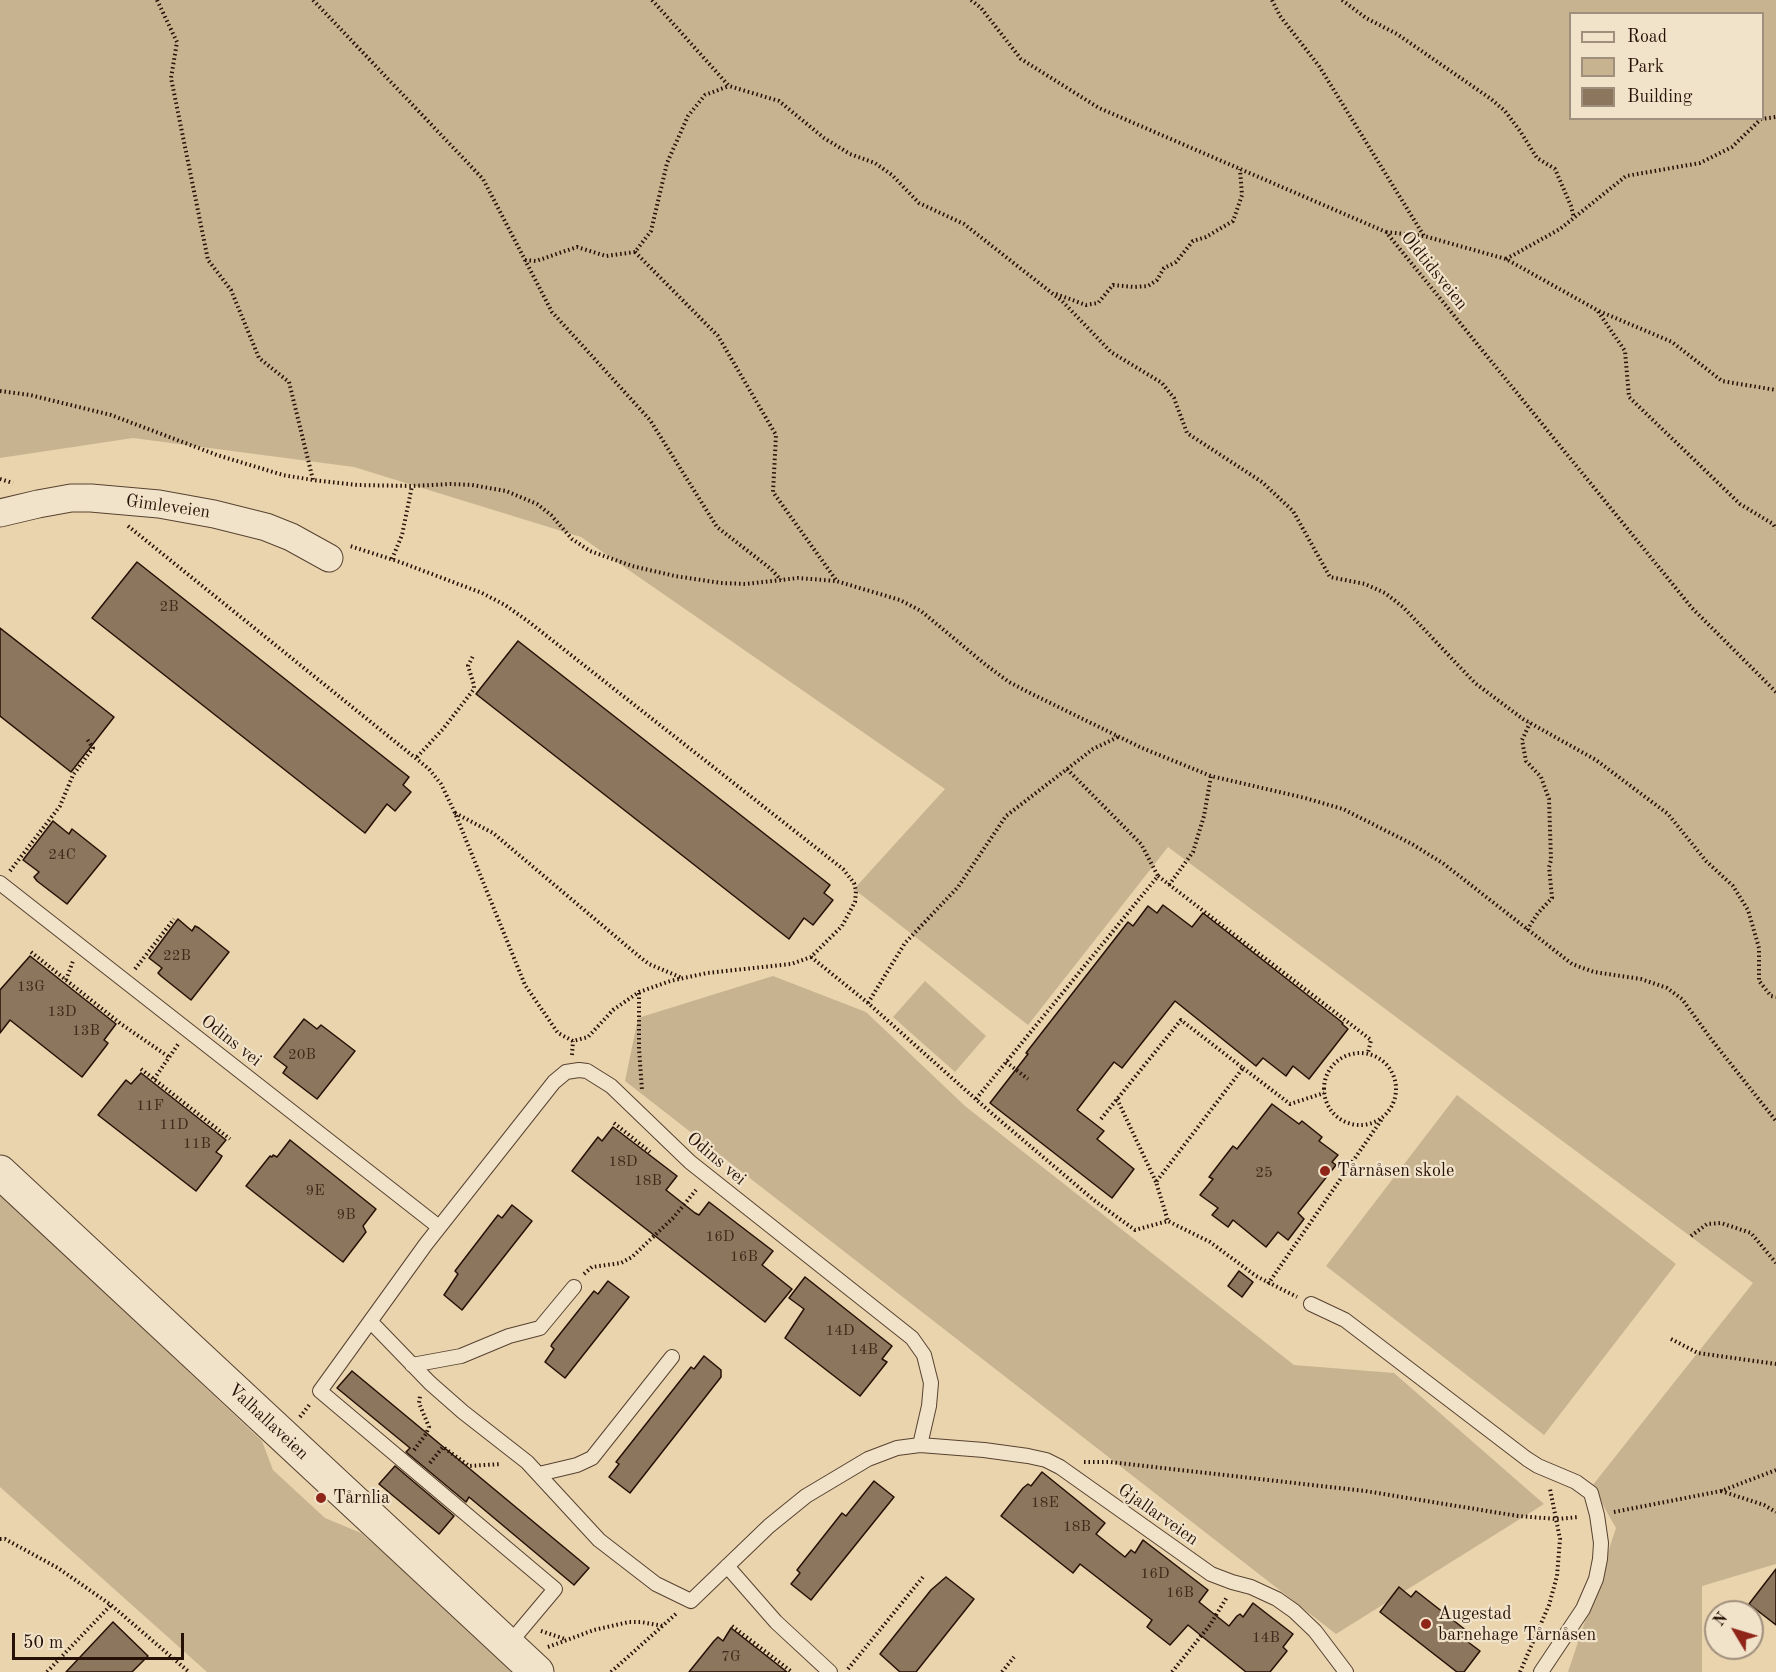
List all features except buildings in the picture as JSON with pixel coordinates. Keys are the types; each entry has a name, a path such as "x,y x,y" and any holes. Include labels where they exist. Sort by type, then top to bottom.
{"street":[{"name":"Gimleveien","path":"0,513 71,498 111,499 190,509 241,520 291,537 329,558"},
{"name":"Valhallaveien","path":"0,1172 508,1645 541,1661"}],"lane":[{"name":"Odins vei","path":"0,884 439,1227"},
{"name":"Odins vei","path":"320,1391 439,1227 554,1082 566,1072 579,1070 595,1075 620,1093 690,1162 917,1343 924,1355 931,1383 929,1406 920,1445"},
{"path":"412,1365 461,1356 509,1335 540,1328 574,1287"},
{"path":"1311,1304 1345,1320 1517,1452 1591,1493 1597,1515 1600,1551 1596,1579 1583,1609 1541,1672"},
{"path":"371,1322 430,1383 539,1474 577,1465 592,1458 672,1357"},
{"path":"320,1391 555,1589 508,1645"},
{"name":"Gjallarveien","path":"539,1474 599,1540 656,1584 691,1601 769,1526 806,1496 828,1481 881,1454 903,1447 920,1445 1028,1456 1046,1460 1060,1467 1219,1578 1261,1591 1294,1611 1315,1630 1346,1672"},
{"path":"727,1566 776,1622 830,1672"}],"path":[{"path":"158,0 177,42 171,78 208,260 231,290 259,358 289,382 313,480"},
{"path":"313,0 483,179 552,312 650,420 717,527 771,569 781,580"},
{"path":"652,0 729,86 779,101 824,138 850,154 875,163 892,175 919,202 964,224 1052,293 1111,352 1162,383 1174,398 1187,434 1262,482 1293,511 1330,578 1365,584 1385,593 1402,607 1475,683 1530,723 1596,760 1668,814 1706,861 1733,886 1748,910 1759,948 1759,981 1771,996 1776,997"},
{"name":"Oldtidsveien","path":"971,0 981,8 1021,59 1099,108 1386,232 1692,608 1776,692"},
{"path":"1272,0 1281,16 1319,66 1424,236"},
{"path":"1342,0 1365,18 1396,34 1505,111 1537,158 1554,169 1574,218"},
{"path":"525,260 536,261 577,247 606,256 635,252 651,231 667,163 688,116 705,95 729,86"},
{"path":"1506,260 1560,229 1626,176 1700,163 1732,147 1760,120"},
{"path":"1052,293 1086,305 1098,303 1113,285 1148,286 1158,280 1164,268 1176,262 1193,241 1206,237 1233,221 1242,195 1240,169"},
{"path":"1386,232 1424,236 1506,260 1597,310 1672,342 1722,381 1776,390"},
{"path":"635,252 718,336 776,435 772,492 836,581"},
{"path":"1597,310 1624,351 1629,397 1740,504 1773,524 1776,529"},
{"path":"0,391 30,394 111,415 245,464 283,475 357,485 472,485 490,488 525,498 551,515 580,545 632,566 721,583 746,584 798,578 836,581 910,604 1009,682 1171,761 1211,776 1343,809 1413,844 1437,860 1563,958 1582,969 1641,979 1656,983 1676,993 1776,1121"},
{"path":"392,559 402,535 412,486"},
{"path":"111,499 123,522 417,757 441,784 525,985 558,1033 573,1041 588,1036 613,1010 639,992 669,981 707,973 791,964 811,957 842,927 855,902 856,891 854,883 843,869 515,611 472,589 356,547 339,548 329,558"},
{"path":"417,757 474,689 468,666 473,656"},
{"path":"1527,930 1538,912 1552,898 1549,867 1551,860 1549,800 1541,777 1526,761 1522,740 1530,723"},
{"path":"868,1003 905,943 958,887 1006,816 1093,749 1118,736"},
{"path":"0,884 60,806 73,775 93,748 87,740"},
{"path":"1067,769 1141,844 1158,876 1371,1040 1368,1053"},
{"path":"1169,885 1193,852 1204,816 1211,776"},
{"path":"455,813 493,833 649,964 683,978"},
{"path":"976,1099 1158,876"},
{"path":"126,982 174,919"},
{"path":"31,952 121,1024 169,1057"},
{"path":"811,957 868,1003 1095,1201 1135,1230 1168,1221 1210,1242 1268,1284 1311,1304"},
{"path":"66,980 70,973"},
{"path":"639,992 639,1049 643,1115"},
{"path":"1101,1119 1181,1020 1290,1104 1324,1093"},
{"path":"154,1079 188,1031"},
{"path":"1268,1284 1391,1109 1396,1098 1397,1085 1388,1064 1368,1053 1356,1052 1345,1055 1328,1071 1324,1081 1324,1093 1331,1110 1346,1123 1371,1124 1382,1119"},
{"path":"1006,1062 1028,1079"},
{"path":"1156,1182 1243,1068"},
{"path":"141,1069 230,1139"},
{"path":"1117,1099 1156,1182 1168,1221"},
{"path":"614,1123 655,1155"},
{"path":"574,1287 592,1267 621,1263 632,1257 683,1206"},
{"path":"1691,1236 1707,1224 1721,1223 1752,1233 1776,1263"},
{"path":"1671,1339 1698,1353 1776,1364"},
{"path":"405,1463 428,1432 428,1423 418,1401 430,1383"},
{"path":"293,1425 320,1391"},
{"path":"420,1476 443,1447 469,1466 504,1463 519,1456"},
{"path":"1060,1467 1082,1462 1110,1462 1365,1491 1481,1511 1557,1520 1597,1515 1721,1491 1776,1470"},
{"path":"1520,1672 1545,1615 1557,1576 1560,1539 1550,1490 1551,1472"},
{"path":"1721,1491 1764,1505 1776,1512"},
{"path":"0,1539 5,1539 58,1568 111,1605 189,1672"},
{"path":"845,1672 923,1577"},
{"path":"1172,1672 1210,1625 1226,1600 1232,1582"},
{"path":"47,1672 111,1605"},
{"path":"529,1621 546,1634 567,1639"},
{"path":"541,1661 567,1639 629,1622 663,1626 611,1672"},
{"path":"732,1626 792,1672"},
{"path":"1002,1672 1014,1657"}],"green space":[{"path":"0,0 1776,0 1776,1564 1702,1586 1702,1672 1568,1672 1616,1528 1592,1486 1753,1283 1168,847 1028,1025 854,889 945,789 581,537 354,467 133,438 0,458"},
{"path":"773,976 866,1012 965,1106 1294,1365 1394,1373 1544,1504 1336,1634 625,1081 638,1018"},
{"path":"925,981 986,1036 955,1072 893,1017"},
{"path":"1457,1095 1676,1264 1544,1435 1326,1266"},
{"path":"0,1194 262,1441 273,1470 325,1518 361,1533 519,1672 207,1672 0,1487"}],"place":[{"name":"Tårnåsen skole","path":"1325,1171"},
{"name":"Tårnlia","path":"321,1498"},
{"name":"Augestad barnehage Tårnåsen","path":"1426,1624"}]}
